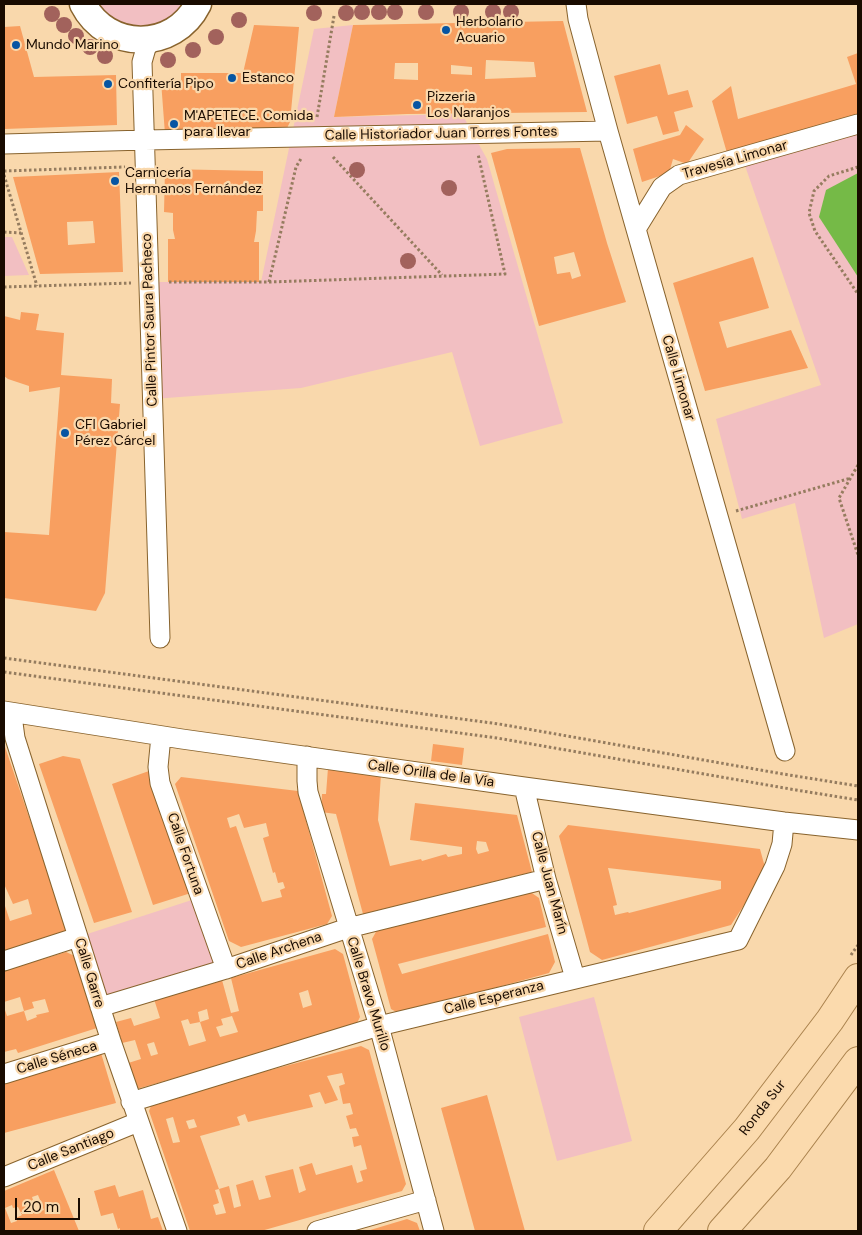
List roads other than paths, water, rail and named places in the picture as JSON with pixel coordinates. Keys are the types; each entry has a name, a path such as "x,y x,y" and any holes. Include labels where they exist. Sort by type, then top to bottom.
{"main road":[{"path":"83,4 95,21 104,29 142,47 181,26 200,7"},
{"name":"Ronda Sur","path":"658,1231 747,1130 830,1020 858,978"},
{"path":"722,1231 778,1168 858,1061"}],"street":[{"name":"Calle Limonar","path":"576,4 578,19 608,132 785,751"},
{"name":"Calle Pintor Saura Pacheco","path":"142,47 160,638"},
{"name":"Travesía Limonar","path":"636,229 662,187 679,175 858,124"},
{"name":"Calle Historiador Juan Torres Fontes","path":"4,144 313,136 608,132"},
{"name":"Calle Orilla de la Vía","path":"9,712 161,736 524,787 784,822 858,830"},
{"name":"Calle Garre","path":"9,712 15,738 111,1041 177,1231"},
{"name":"Calle Fortuna","path":"161,736 158,774 226,969"},
{"name":"Calle Bravo Murillo","path":"307,756 308,792 379,1026 434,1231"},
{"name":"Calle Juan Marín","path":"524,787 546,879 575,978"},
{"name":"Calle Esperanza","path":"131,1102 379,1026 738,940 775,866 782,844 784,822"},
{"name":"Calle Archena","path":"100,1007 226,969 348,928 546,879"},
{"path":"4,961 78,937"},
{"name":"Calle Séneca","path":"4,1074 111,1041"},
{"name":"Calle Santiago","path":"4,1177 138,1122"},
{"path":"317,1231 426,1200"}],"place":[{"name":"Herbolario Acuario","path":"446,30"},
{"name":"Mundo Marino","path":"16,45"},
{"name":"Estanco","path":"232,78"},
{"name":"Confitería Pipo","path":"108,84"},
{"name":"Pizzeria Los Naranjos","path":"417,105"},
{"name":"M'APETECE. Comida para llevar","path":"174,124"},
{"name":"Carnicería Hermanos Fernández","path":"115,181"},
{"name":"CFI Gabriel Pérez Cárcel","path":"65,433"}]}
